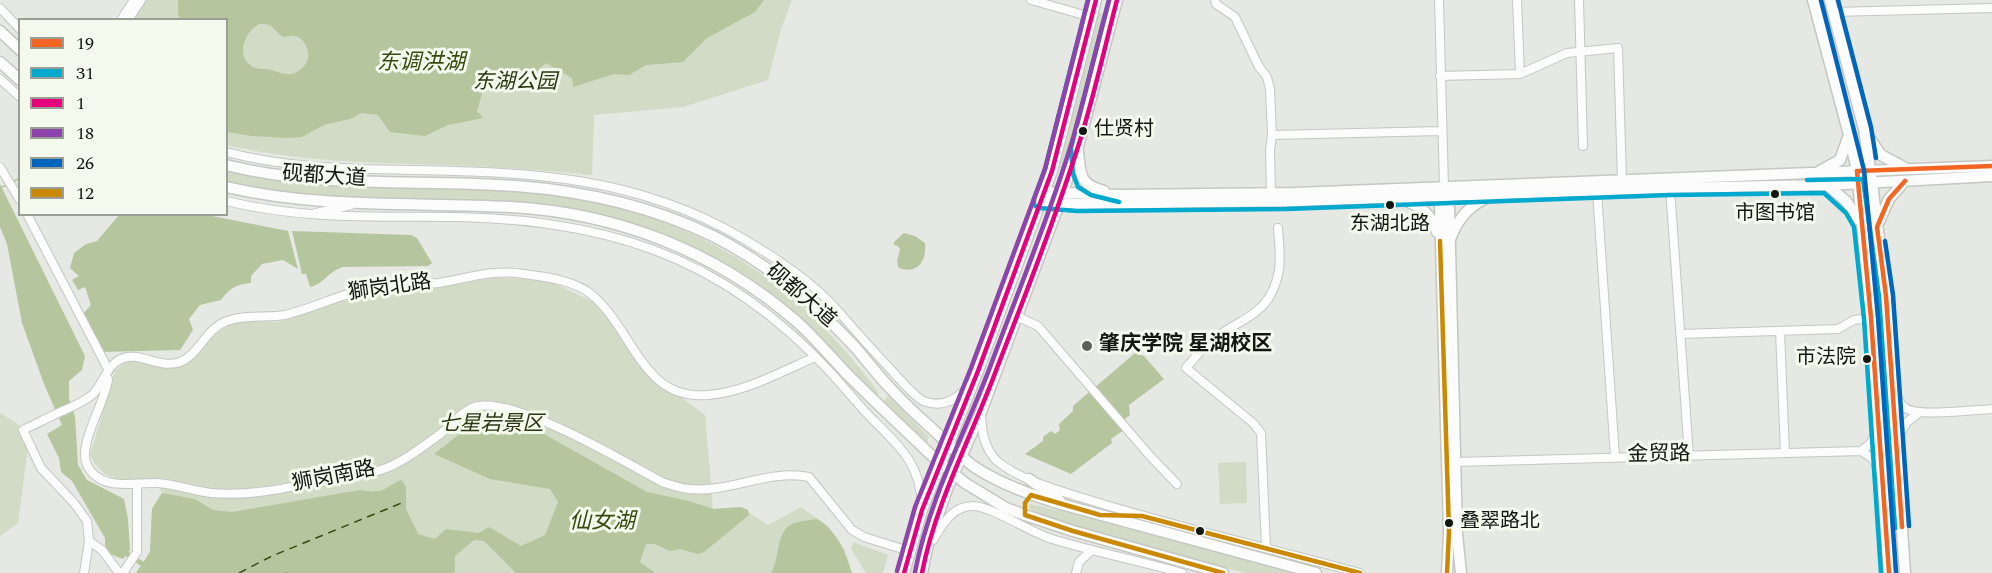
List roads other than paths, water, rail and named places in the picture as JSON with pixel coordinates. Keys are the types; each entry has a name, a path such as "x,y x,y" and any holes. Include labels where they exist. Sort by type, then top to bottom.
{"main road":[{"path":"903,573 922,510 978,371 1052,171 1096,0"},
{"path":"922,573 927,548 953,474 981,412 1061,199 1078,147 1117,0"},
{"path":"1813,0 1857,171 1871,318 1889,573"},
{"path":"1830,0 1864,129 1872,183 1886,296 1905,573"},
{"path":"0,31 15,43"},
{"path":"1825,46 1834,48 1840,44"},
{"path":"0,62 18,78"},
{"path":"1864,129 1874,147 1901,176"},
{"path":"1814,173 1840,160 1849,135"},
{"path":"1078,147 1080,173 1084,182 1119,200 1271,193 1497,194 1858,184 1901,176 1992,166"},
{"name":"砚都大道","path":"228,165 278,175 326,180 538,188 608,199 653,211 716,237 773,273 835,327 890,388 948,444 991,476 1031,495 1316,573"},
{"path":"1444,193 1622,180 1857,171 1901,176 1992,176"},
{"path":"1827,185 1833,179 1831,172"},
{"path":"1877,227 1901,176"},
{"path":"1827,185 1852,208 1861,225"},
{"name":"砚都大道","path":"228,187 272,197 354,204 514,208 562,213 609,222 676,244 744,281 769,300 796,322 940,463 987,497 1025,515 1090,536 1223,573"},
{"path":"1043,196 1061,199 1119,200 1400,198 1418,192"},
{"path":"1444,193 1456,565"},
{"path":"1445,241 1468,209 1497,194"},
{"path":"1400,198 1426,211 1445,241 1456,462 1456,565 1447,573"},
{"path":"1860,214 1875,212"},
{"path":"978,371 987,377 995,375"},
{"path":"879,405 890,388"},
{"path":"1029,479 1068,506"},
{"path":"1025,515 1025,503 1031,495"},
{"path":"910,547 918,541 927,548"}],"street":[{"path":"122,18 134,0"},
{"path":"129,18 141,0"},
{"path":"1031,0 1051,3 1091,17"},
{"path":"1215,0 1216,4 1235,17 1259,68 1267,77 1270,90 1272,135 1271,193"},
{"path":"1439,0 1444,193"},
{"path":"1517,0 1520,74"},
{"path":"1579,0 1583,146"},
{"path":"0,8 18,27"},
{"path":"1833,12 1992,8"},
{"path":"1440,76 1520,74 1567,53 1618,48 1622,180"},
{"path":"0,79 18,95"},
{"path":"1272,135 1442,131"},
{"path":"228,152 285,163 376,170 523,174 608,185 645,195 713,223 764,252 820,294 838,311 855,333 923,401 946,403 960,396 973,384"},
{"path":"0,167 18,197"},
{"path":"326,180 376,170"},
{"path":"1670,188 1689,456"},
{"path":"1597,191 1615,457"},
{"path":"228,201 304,215 489,219 558,225 601,233 654,249 689,264 741,295 790,332 838,381 909,458 919,482 922,510"},
{"path":"304,215 354,204"},
{"path":"28,216 108,369 104,381 89,397 23,430 41,468 87,521 89,541 84,573"},
{"path":"1266,547 1261,433 1253,423 1186,368 1208,344 1247,320 1269,299 1280,268 1278,228"},
{"name":"獅岗北路","path":"108,369 120,358 126,357 144,359 162,365 182,361 190,356 213,328 229,320 288,314 340,296 386,286 438,283 484,273 506,272 546,277 591,293 605,308 651,372 663,385 683,394 711,395 731,391 814,357"},
{"path":"769,300 790,332"},
{"path":"1018,317 1038,326 1150,456 1177,483"},
{"path":"1681,334 1838,329 1854,320 1871,318"},
{"path":"1780,331 1785,453"},
{"path":"855,333 880,376"},
{"name":"狮岗南路","path":"108,369 108,382 85,452 92,472 106,482 122,485 158,483 210,493 231,494 294,486 381,470 404,459 440,434 470,408 489,406 540,419 678,488 708,489 785,475 809,477 852,530 864,537 910,547"},
{"path":"838,381 879,405"},
{"path":"1892,386 1904,408 1920,412 1992,410 1992,420"},
{"path":"981,412 985,441 991,454 1009,469 1029,479 1065,493 1142,516 1360,573"},
{"path":"1897,439 1907,422 1920,412"},
{"path":"1879,428 1868,446 1861,451 1872,458 1882,473"},
{"name":"金贸路","path":"1456,462 1861,451"},
{"path":"89,541 102,550 122,571 137,552 137,485"},
{"path":"927,548 949,516 960,509 974,506 1046,537 1182,573"},
{"path":"1100,515 1142,516"},
{"path":"1090,536 1140,561"},
{"path":"1074,545 1079,562 1076,573"},
{"path":"1079,562 1092,550"}],"water":[{"name":"东调洪湖","path":"178,0 764,0 755,12 707,38 683,62 646,65 629,75 614,74 573,87 572,78 546,63 536,72 517,70 506,78 485,83 477,111 483,118 448,125 425,136 390,132 378,115 361,113 350,119 324,125 302,137 252,136 228,132 228,18 180,18","holes":["259,24 271,26 284,37 296,36 304,42 307,62 292,74 255,68 247,63 244,57 244,45 249,33"]},
{"path":"0,184 85,356 82,370 69,381 69,399 75,416 78,465 87,480 124,499 130,550 123,559 105,552 105,538 72,481 61,472 59,458 47,434 62,425 22,323 7,244 0,227"},
{"path":"118,216 212,216 288,231 298,269 283,260 262,264 251,276 251,283 234,287 221,300 200,305 189,319 193,330 180,350 102,352 83,314 91,305 85,287 78,290 72,280 79,276 70,268 74,253 86,244 97,241"},
{"path":"292,231 411,235 417,238 432,263 428,266 343,267 310,287 306,274 302,274"},
{"path":"904,233 915,236 925,243 923,260 916,268 906,270 899,268 897,262 900,249 894,245 894,242"},
{"path":"1135,353 1144,356 1164,379 1129,405 1130,415 1122,422 1127,428 1111,439 1112,443 1071,474 1025,454 1043,441 1043,437 1051,431 1055,434 1060,430 1059,424 1073,411 1073,406"},
{"name":"仙女湖","path":"480,418 535,429 647,492 713,509 741,507 748,510 749,515 704,552 698,554 680,549 670,551 655,544 646,544 640,562 655,573 516,573 484,541 474,540 455,556 455,573 136,573 150,552 152,509 162,493 195,499 213,510 232,512 360,490 378,491 402,480 406,487 406,509 418,534 435,539 446,529 479,533 489,527 521,546 545,535 558,502 550,489 490,479 434,454"},
{"path":"817,519 830,529 839,542 852,573 771,573 784,531 792,524"}],"waterway":[{"path":"14,181 18,179"},
{"path":"0,188 7,185"},
{"path":"127,554 141,563"}],"place":[{"name":"仕贤村","path":"1083,131"},
{"name":"市图书馆","path":"1775,194"},
{"name":"东湖北路","path":"1390,205"},
{"name":"肇庆学院 星湖校区","path":"1087,346"},
{"name":"市法院","path":"1867,359"},
{"name":"叠翠路北","path":"1449,523"}],"park label":[{"name":"东湖公园","path":"515,84"},
{"name":"七星岩景区","path":"491,426"}]}
